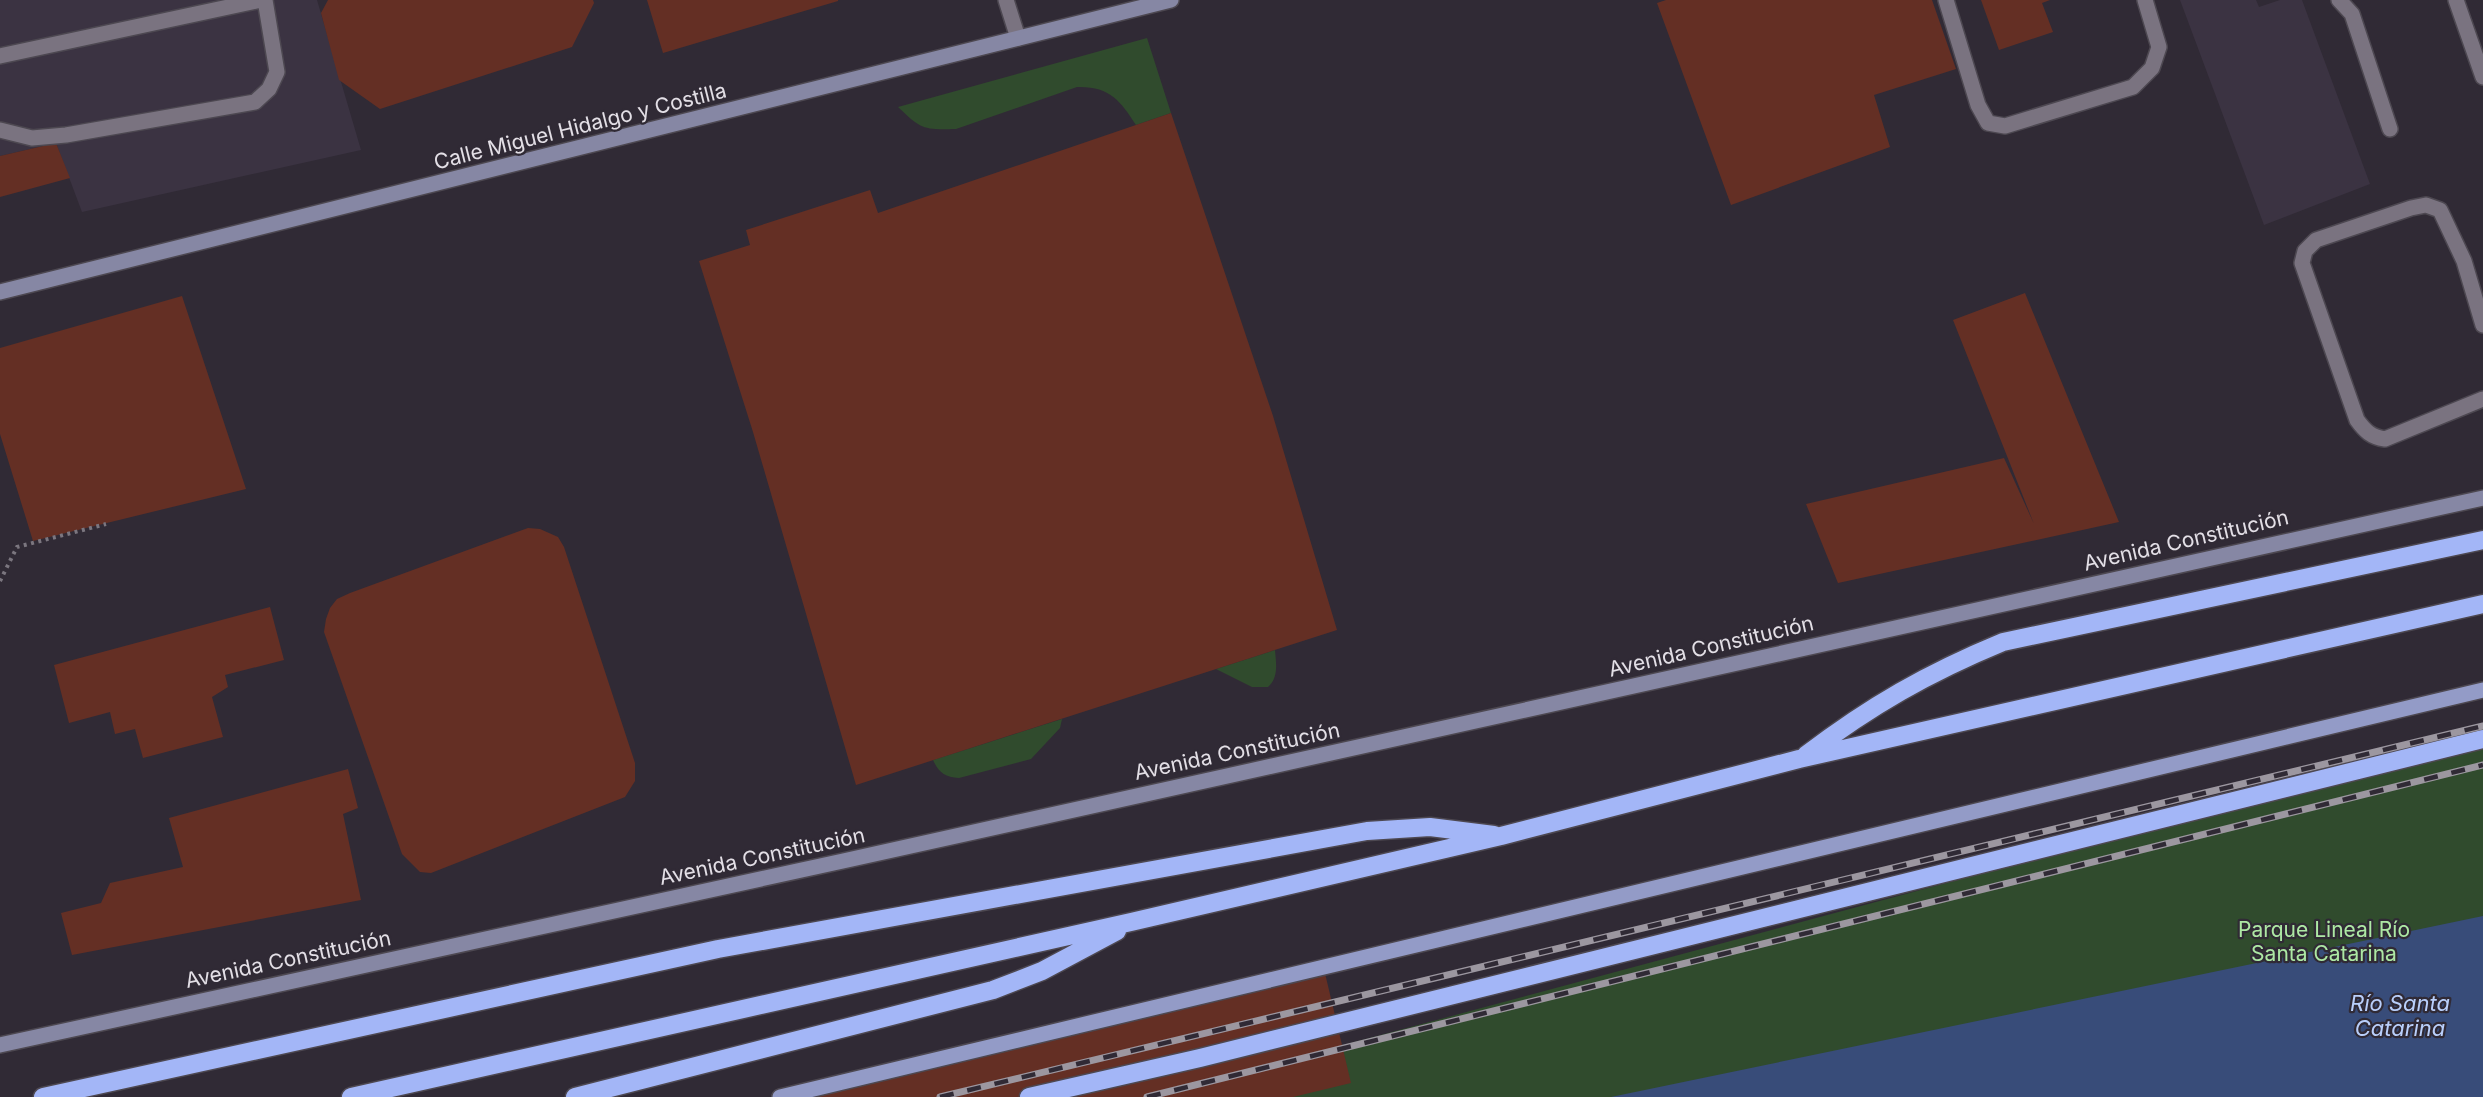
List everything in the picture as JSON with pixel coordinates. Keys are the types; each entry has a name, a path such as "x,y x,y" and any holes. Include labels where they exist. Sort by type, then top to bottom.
{"highway":[{"path":"1799,759 1847,723 1897,692 1949,664 2003,642 2483,540"},
{"path":"351,1097 1131,922 1502,836 1799,759 2483,604"},
{"path":"1029,1097 1200,1058 2483,739"},
{"path":"43,1097 718,949 1367,831 1430,827 1502,836"},
{"path":"575,1097 993,990 1061,962 1131,922"}],"main road":[{"path":"780,1097 2483,690"}],"street":[{"path":"0,56 263,0 277,72 269,89 255,102 66,135 32,138 0,130"},
{"path":"1006,0 1018,38"},
{"name":"Calle Miguel Hidalgo y Costilla","path":"0,292 1171,0"},
{"path":"1946,0 1978,105 1988,123 2005,126 2133,87 2152,68 2159,47 2145,0"},
{"path":"2339,0 2352,14 2390,129"},
{"path":"2456,0 2483,77"},
{"path":"2483,325 2464,261 2440,210 2427,205 2411,208 2316,240 2305,251 2302,262 2357,420 2374,438 2385,439 2483,399"},
{"name":"Avenida Constitución","path":"0,1045 2483,498"}],"path":[{"path":"0,581 17,547 106,524"}],"shaded area":[{"path":"0,0 317,0 361,150 82,212 56,143 0,156"},
{"path":"2180,0 2256,0 2259,7 2280,0 2302,0 2370,184 2264,225"}],"green space":[{"path":"1147,38 1171,113 1136,125 1125,108 1112,96 1088,87 1077,87 956,129 923,127 898,107"},
{"path":"1275,650 1275,674 1268,687 1252,687 1216,669"},
{"path":"1062,719 1060,728 1031,759 959,778 943,774 933,760"},
{"name":"Parque Lineal Río Santa Catarina","path":"2483,739 2483,1097 1150,1097"}],"water":[{"name":"Río Santa Catarina","path":"2483,916 2483,1097 1611,1097"}],"building":[{"path":"328,0 593,0 594,3 572,47 380,109 339,80 321,13"},
{"path":"647,0 838,0 838,1 663,53"},
{"path":"1666,0 1932,0 1956,69 1874,95 1890,147 1731,205 1657,3"},
{"path":"1981,0 2050,0 2042,3 2053,32 1999,50"},
{"path":"1171,113 1273,416 1337,630 856,785 753,432 699,261 750,245 746,230 870,190 878,213"},
{"path":"56,143 70,178 0,197 0,156"},
{"path":"2025,293 2119,522 1838,583 1806,504 2004,458 2034,524 1953,320"},
{"path":"182,296 246,489 33,541 0,434 0,348"},
{"path":"528,528 540,529 558,537 564,547 635,763 635,781 625,797 431,873 420,872 402,854 324,632 326,619 337,599 350,593"},
{"path":"270,607 284,660 225,675 228,687 212,697 223,737 143,758 135,729 115,734 110,712 69,723 54,665"},
{"path":"348,769 358,808 343,814 361,900 72,955 61,913 101,903 110,883 183,867 169,818"},
{"path":"1324,969 1351,1083 1293,1097 797,1097"}],"railway":[{"path":"940,1097 2483,726"},
{"path":"1147,1097 2483,765"}]}
